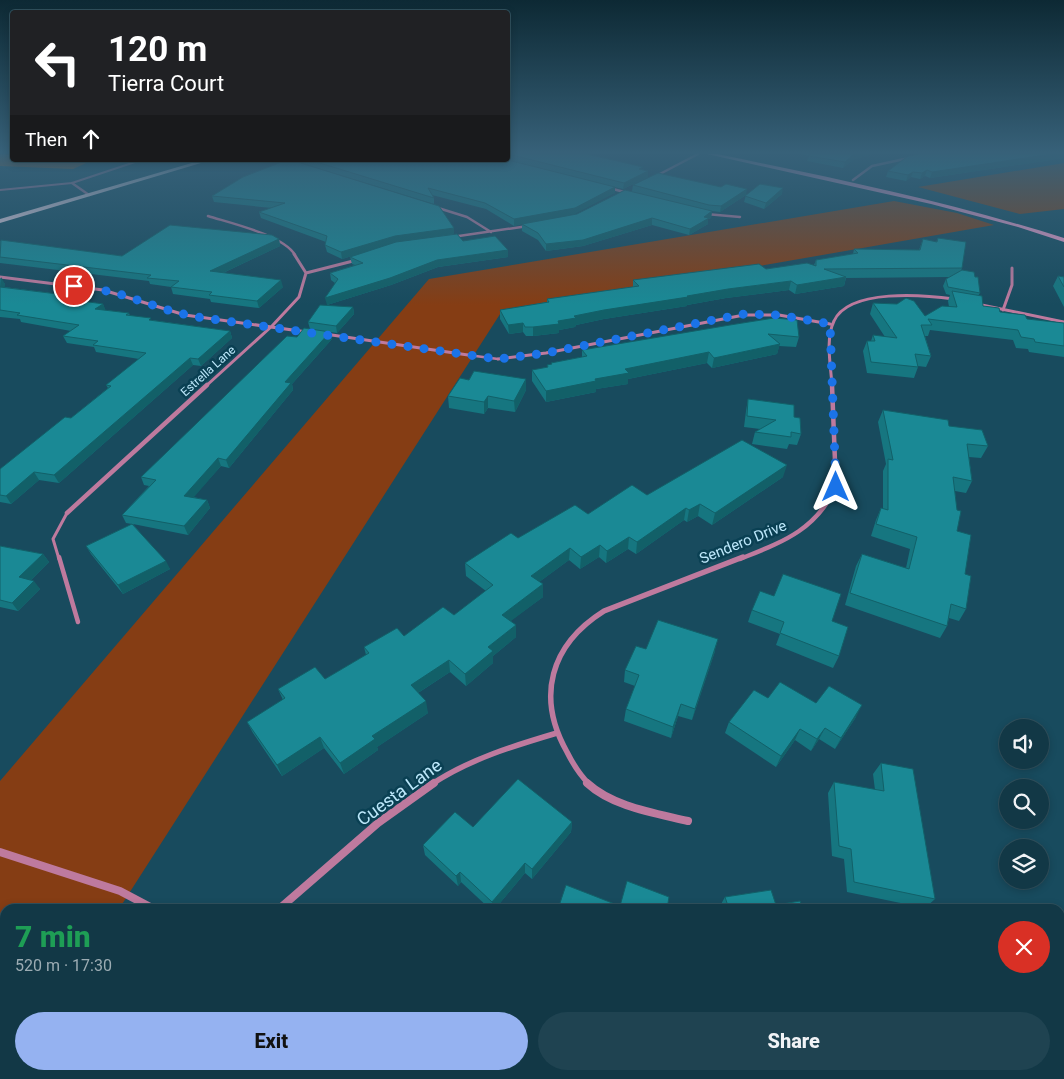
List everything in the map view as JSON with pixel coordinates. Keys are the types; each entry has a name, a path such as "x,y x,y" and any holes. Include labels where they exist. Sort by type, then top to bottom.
{"main road":[{"path":"0,221 58,204"}],"street":[{"path":"944,204 1064,240"},
{"path":"964,204 1064,234"},
{"path":"434,206 468,217 491,232"},
{"path":"698,212 740,217"},
{"path":"208,216 257,231 291,249 306,273 362,258"},
{"path":"448,238 534,225"},
{"path":"1003,310 1012,285 1012,268"},
{"name":"Estrella Lane","path":"67,513 272,326 299,297 306,273"},
{"path":"0,277 103,290 174,312 311,332"},
{"path":"498,359 546,353 744,314 779,315 830,324 836,315 846,308 877,298 919,296 964,301"},
{"path":"974,303 1064,322"},
{"name":"Sendero Drive","path":"688,821 635,806 596,790 585,780 574,765 557,733 552,716 553,678 563,649 571,637 591,617 616,605 786,540 815,521 828,505 836,487 837,476 830,324"},
{"path":"321,334 468,355"},
{"name":"Cuesta Lane","path":"284,904 392,812 442,777 490,754 557,733"},
{"path":"0,852 120,891 145,904"}],"lane":[{"path":"468,355 498,359"},
{"path":"67,513 53,539 78,622"}],"shaded area":[{"path":"874,204 912,204 957,213 994,225 502,311 122,904 0,904 0,781 429,279"},
{"path":"984,204 1064,204 1064,209 1020,214"}],"building":[{"path":"281,204 434,204 439,206 454,228 395,236 341,252 325,245 327,236 259,212"},
{"path":"487,204 582,204 575,208 514,219"},
{"path":"596,204 684,204 712,211 704,217 709,218 690,229 652,218 583,240 546,244 538,233 522,224 577,214"},
{"path":"707,204 724,204 721,206"},
{"path":"170,225 272,235 279,239 210,271 281,280 257,301 209,295 212,292 171,287 179,281 147,278 151,275 0,257 1,240 122,256"},
{"path":"457,234 463,241 495,236 508,250 437,260 390,278 325,298 338,279 330,273 363,263 350,257 396,242"},
{"path":"938,238 966,242 962,268 824,269 846,277 797,285 791,281 728,289 604,310 574,316 576,318 558,321 559,324 533,327 525,327 523,323 508,325 500,310 549,302 547,299 639,286 633,280 759,264 766,269 807,263 816,266 816,260 858,253 854,249 920,250 923,239 937,242"},
{"path":"962,270 974,272 975,277 978,277 980,293 948,287 946,279"},
{"path":"1058,276 1064,277 1064,287"},
{"path":"0,287 74,296 69,299 103,304 95,309 129,313 126,315 151,318 149,320 230,331 198,359 190,358 54,475 34,472 6,496 0,495 0,469 65,417 71,418 111,386 106,385 146,353 93,345 98,341 63,336 79,325 17,315 20,313 0,310"},
{"path":"952,291 982,296 983,306 999,308 1000,312 1025,315 1027,319 1064,323 1064,346 1035,342 1034,339 1021,337 1018,330 928,319 932,325 921,325 931,356 915,354 918,367 871,362 867,341 875,341 873,335 897,338 873,303 897,304 906,298 914,301 925,316 942,306 957,307"},
{"path":"320,305 353,307 336,326 308,322"},
{"path":"774,318 797,320 799,337 768,334 780,344 714,358 709,352 625,369 629,373 546,391 532,370 548,367 547,365 551,363 587,356 582,350"},
{"path":"304,328 330,332 285,382 291,383 226,460 218,458 184,496 207,500 184,526 122,515 156,480 141,477 287,336 297,337"},
{"path":"474,371 526,379 514,401 488,396 484,402 448,396 460,378 469,380"},
{"path":"748,399 794,405 794,417 800,418 801,434 791,432 791,437 755,432 776,420 747,416"},
{"path":"883,410 948,420 949,426 982,430 988,446 967,444 972,481 953,477 957,510 961,511 957,531 971,535 965,574 971,576 966,609 951,604 947,626 850,593 862,554 909,569 917,537 876,524 881,508 888,510 888,459 893,460"},
{"path":"742,440 787,465 715,513 700,504 689,510 686,508 637,542 629,537 607,551 600,545 581,557 570,548 531,576 543,584 502,615 516,625 488,647 493,651 465,674 449,660 411,685 426,701 372,736 375,739 340,763 320,737 277,765 247,722 285,698 278,689 315,667 325,679 369,653 364,647 397,628 404,636 443,607 454,615 493,585 465,563 511,533 518,538 575,505 588,514 632,485 647,495"},
{"path":"132,524 166,561 118,585 86,546"},
{"path":"0,546 43,554 19,577 34,581 12,603 0,600"},
{"path":"783,574 841,594 832,621 848,627 839,656 780,633 784,622 752,610 760,591 774,596"},
{"path":"658,620 718,639 695,709 681,704 673,727 626,709 639,675 625,670 636,646 646,649"},
{"path":"780,682 816,703 829,686 862,705 841,738 825,728 817,739 800,729 781,756 729,722 754,690 768,698"},
{"path":"881,763 913,769 935,899 854,882 851,849 839,846 834,782 884,791"},
{"path":"518,779 572,822 532,869 525,863 492,902 460,872 456,876 423,845 455,812 473,827"},
{"path":"627,881 669,897 668,904 621,904"},
{"path":"566,885 615,904 560,904"},
{"path":"771,890 776,904 727,904 725,897"},
{"path":"800,901 801,904 782,904"}],"route":[{"path":"74,286 113,292 174,312 197,317 498,359 546,353 744,314 791,316 830,324 836,487"}]}
